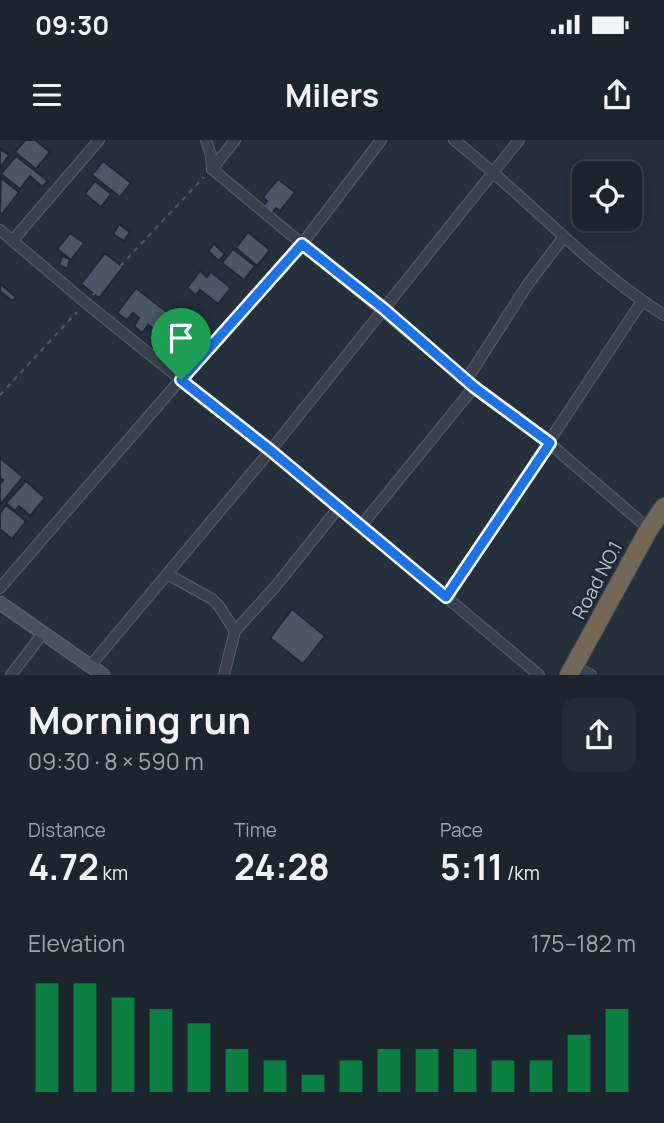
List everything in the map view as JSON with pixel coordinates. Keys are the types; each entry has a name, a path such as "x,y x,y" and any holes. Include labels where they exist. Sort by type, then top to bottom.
{"highway":[{"name":"Road NO.1","path":"572,671 649,529 664,507"}],"street":[{"path":"13,240 99,140"},
{"path":"206,140 212,169 470,383 550,443 649,529"},
{"path":"212,169 235,140"},
{"path":"0,588 302,244 381,140"},
{"path":"454,140 493,171 563,238 642,301 664,315"},
{"path":"91,665 270,450 519,140"},
{"path":"0,230 86,303 270,450 539,675"},
{"path":"361,526 470,383 528,284 563,238"},
{"path":"446,597 642,301"},
{"path":"224,675 235,631 275,587 339,507"},
{"path":"167,574 212,599 235,631"},
{"path":"0,603 103,675"},
{"path":"11,675 43,633"},
{"path":"572,671 591,675"}],"path":[{"path":"0,396 212,169"}],"building":[{"path":"25,140 35,140 50,152 36,169 15,152"},
{"path":"0,149 9,155 0,168"},
{"path":"16,156 48,181 42,187 30,176 20,189 1,174"},
{"path":"103,161 131,183 120,197 92,175"},
{"path":"1,178 19,192 2,214 0,213"},
{"path":"278,179 295,192 280,211 276,208 271,214 263,207 267,201 263,197"},
{"path":"95,181 111,194 101,207 85,194"},
{"path":"119,224 130,232 124,241 113,234"},
{"path":"248,232 270,250 257,266 236,248"},
{"path":"70,233 84,243 71,260 57,249"},
{"path":"214,244 225,254 219,261 208,251"},
{"path":"233,249 255,266 244,280 222,263"},
{"path":"105,253 123,267 99,298 81,284"},
{"path":"62,256 70,259 67,269 59,265"},
{"path":"200,271 207,277 211,272 231,288 218,304 200,290 196,295 187,288"},
{"path":"0,284 16,297 12,301 0,291"},
{"path":"136,288 168,313 155,330 148,325 142,333 134,326 139,318 133,313 127,320 117,313"},
{"path":"170,317 181,327 176,333 165,324"},
{"path":"0,458 23,477 0,505 0,484 3,480 0,478"},
{"path":"26,481 45,498 30,516 19,506 15,511 6,503"},
{"path":"6,505 26,521 12,539 0,529 0,513"},
{"path":"292,609 325,636 303,664 270,638"}],"route":[{"path":"302,244 384,309 474,387 550,443 446,597 270,450 181,380 302,244"}]}
